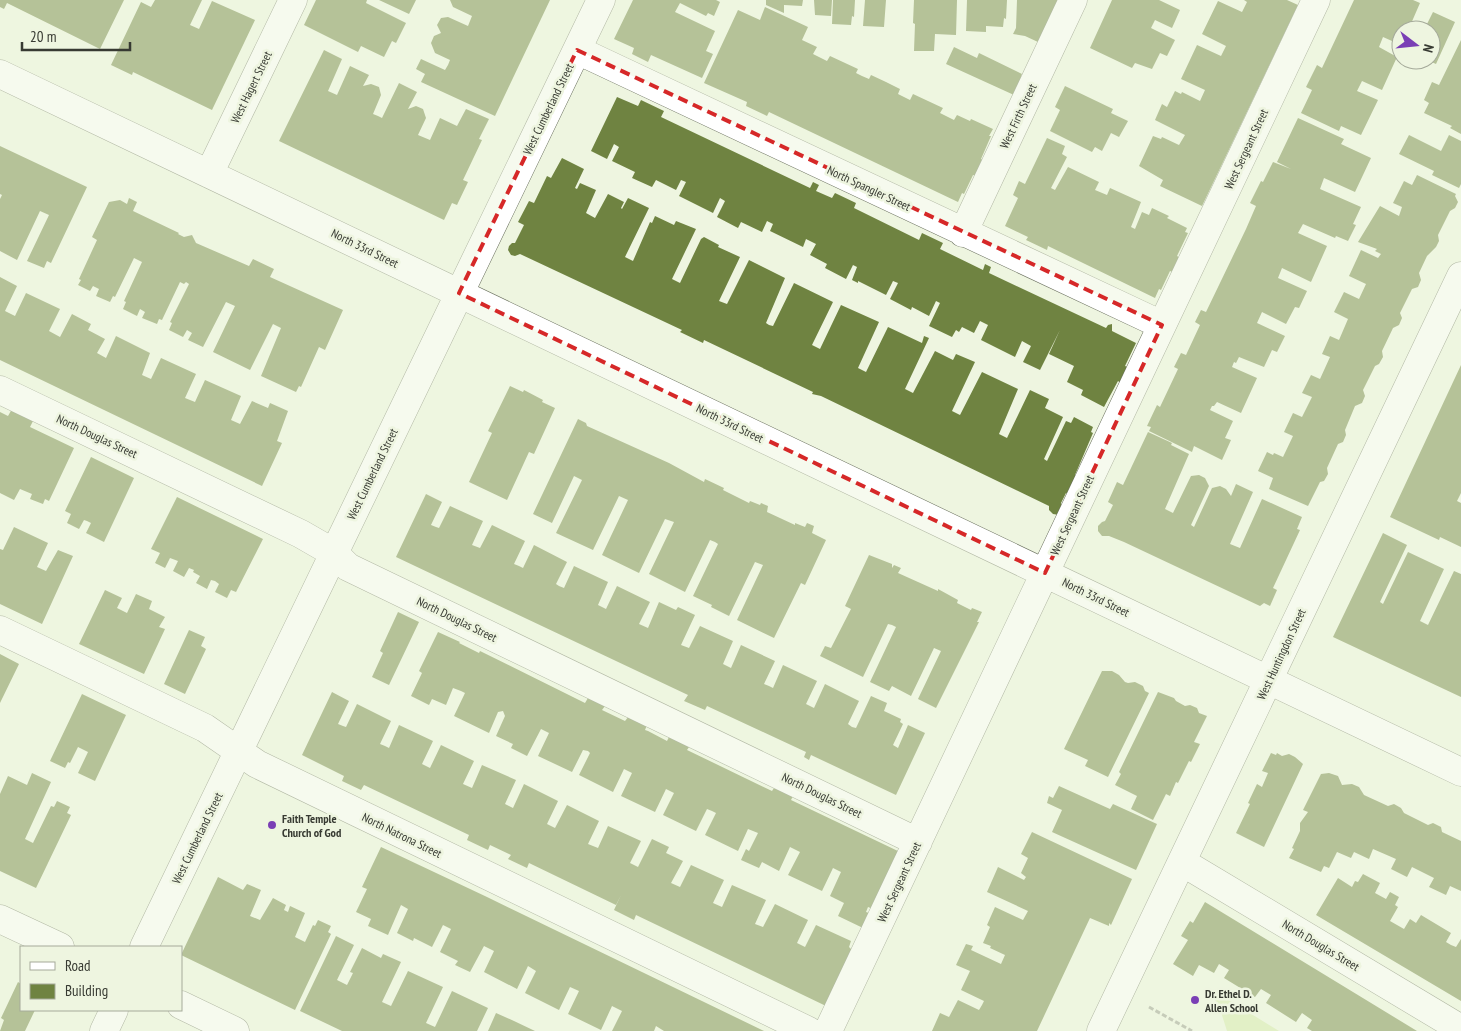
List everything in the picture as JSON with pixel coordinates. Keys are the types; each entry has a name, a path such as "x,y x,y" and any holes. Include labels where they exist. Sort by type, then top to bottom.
{"street":[{"name":"West Hagert Street","path":"209,174 293,0"},
{"name":"West Cumberland Street","path":"144,946 601,0"},
{"name":"West Firth Street","path":"963,233 1073,0"},
{"name":"West Sergeant Street","path":"828,1031 1316,0"},
{"name":"North Spangler Street","path":"577,50 1162,326"},
{"name":"North 33rd Street","path":"0,74 1461,772"},
{"name":"West Huntingdon Street","path":"1101,1031 1461,276"},
{"name":"North Douglas Street","path":"0,390 301,534 334,554 348,567 918,842"},
{"name":"North Natrona Street","path":"0,630 205,728 256,764 809,1031"},
{"name":"North Douglas Street","path":"1182,862 1461,1029"},
{"path":"0,919 58,946"},
{"path":"182,1005 234,1031"},
{"path":"104,1031 114,1011"}],"path":[{"path":"1120,991 1192,1031"}],"highlighted area":[{"path":"577,50 1162,325 1045,573 459,293"}],"green space":[{"path":"1209,988 1279,1031 1227,1031 1221,1012"}],"building":[{"path":"0,0 124,0 100,49 7,3 4,9 0,7"},
{"path":"155,0 202,0 190,25 199,29 212,1 255,20 212,110 133,72 132,75 111,65 141,2 151,7"},
{"path":"316,0 367,0 366,3 406,23 396,43 392,41 384,57 361,46 358,52 304,25"},
{"path":"379,0 416,0 409,14"},
{"path":"450,0 550,0 495,116 421,82 425,74 416,69 421,59 445,70 450,60 435,53 431,43 434,36 441,33 437,25 441,18 448,17 468,26 472,16 453,7"},
{"path":"633,0 716,0 720,2 714,16 708,13 706,16 680,3 675,12 715,31 706,51 713,54 702,78 651,55 648,62 632,54 634,48 614,39"},
{"path":"766,0 803,0 802,6 784,5 784,13 766,5"},
{"path":"814,0 832,0 831,16 815,15"},
{"path":"833,0 855,0 854,17 852,16 851,25 832,24"},
{"path":"865,0 886,0 884,27 863,26"},
{"path":"914,0 957,0 956,35 935,34 934,51 914,51"},
{"path":"967,0 1007,0 1006,19 1004,18 1003,27 986,26 986,32 966,31"},
{"path":"1017,0 1066,0 1038,42 1025,36 1013,34 1016,28"},
{"path":"1112,0 1159,0 1180,10 1172,28 1155,20 1151,28 1175,40 1167,56 1160,53 1152,69 1135,63 1132,68 1090,48"},
{"path":"1244,0 1287,0 1298,5 1202,206 1160,186 1163,180 1139,166 1153,136 1161,139 1162,137 1179,145 1185,135 1155,120 1162,104 1167,107 1175,91 1181,94 1182,92 1200,101 1205,90 1181,79 1197,45 1221,56 1226,46 1202,34 1218,1 1242,12 1247,2"},
{"path":"1354,0 1413,0 1420,3 1413,20 1391,20 1391,41 1383,37 1379,47 1391,54 1391,70 1382,90 1362,81 1357,91 1378,100 1361,135 1341,126 1339,131 1301,113 1312,90 1306,87 1317,65 1322,68"},
{"path":"765,7 808,27 802,40 817,47 813,54 827,61 830,56 858,69 856,73 862,76 869,79 871,75 886,82 900,89 898,94 910,100 913,94 943,108 940,113 954,120 957,115 993,129 981,159 986,162 979,177 973,175 958,202 769,112 767,116 746,106 747,102 704,83 738,10 760,20"},
{"path":"1433,12 1455,22 1441,53 1441,20 1429,20"},
{"path":"1461,40 1461,134 1450,128 1452,126 1424,113 1429,103 1424,100 1432,82 1439,85"},
{"path":"954,47 977,58 979,53 1022,74 1021,76 1023,77 1014,95 946,64"},
{"path":"324,50 342,59 328,91 337,95 350,66 369,75 363,86 371,84 379,87 381,95 373,114 382,118 399,83 417,92 408,109 416,106 423,109 426,118 418,135 430,140 440,118 457,126 466,109 489,119 479,139 482,140 463,180 468,182 457,205 452,203 444,220 279,141"},
{"path":"1065,86 1113,109 1111,113 1128,121 1119,137 1111,133 1102,151 1095,147 1092,152 1050,131 1060,110 1055,107"},
{"path":"617,97 638,106 641,100 664,111 661,117 810,188 813,182 819,185 816,191 832,198 835,193 856,203 854,208 919,240 922,233 943,243 940,249 983,270 985,264 991,267 989,273 1106,328 1112,324 1112,331 1136,343 1125,366 1130,368 1122,384 1118,381 1104,407 1081,395 1083,390 1067,382 1074,366 1049,354 1060,330 1040,370 1023,362 1031,346 1022,341 1015,357 981,340 988,325 980,321 974,333 962,327 959,332 956,330 952,337 929,326 940,303 936,301 929,316 912,307 911,310 890,299 898,283 893,281 886,295 858,281 858,283 852,280 857,267 853,265 846,279 825,268 827,264 810,255 816,244 806,239 803,247 770,231 773,224 767,221 762,232 741,222 738,228 717,217 725,201 720,198 713,213 679,196 686,182 681,180 676,190 656,180 652,187 632,178 635,172 612,161 619,147 614,144 607,159 591,151"},
{"path":"1298,118 1344,139 1341,144 1371,158 1355,192 1324,178 1320,189 1361,207 1353,224 1356,225 1348,241 1336,236 1335,238 1303,224 1298,233 1327,246 1311,282 1282,268 1278,278 1307,291 1299,308 1295,307 1286,324 1262,312 1257,323 1285,336 1277,352 1272,350 1264,367 1239,357 1236,363 1234,362 1232,367 1257,378 1241,413 1217,402 1210,410 1233,421 1225,438 1231,440 1222,460 1194,446 1192,452 1149,431 1151,427 1147,426 1157,405 1160,407 1178,369 1174,367 1181,353 1186,355 1200,325 1195,322 1201,310 1206,312 1246,229 1256,206 1250,203 1261,181 1263,182 1273,162 1291,169 1277,162"},
{"path":"1409,135 1441,151 1449,135 1461,141 1461,184 1459,188 1432,175 1434,171 1399,154"},
{"path":"1047,138 1065,146 1062,154 1067,157 1051,188 1055,190 1068,167 1099,182 1095,190 1107,195 1110,188 1141,202 1131,227 1135,229 1142,212 1149,215 1152,208 1187,228 1185,232 1188,233 1177,256 1182,259 1175,273 1170,271 1155,298 1048,246 1047,250 1026,240 1028,237 1005,226 1018,198 1013,195 1019,181 1025,184"},
{"path":"0,146 87,187 51,263 47,261 44,268 27,261 49,215 40,211 17,260 0,251 0,199 2,195 0,194"},
{"path":"562,158 584,169 575,188 577,189 580,183 596,190 586,213 595,218 608,194 624,202 622,209 628,198 649,208 625,257 633,261 650,222 652,223 655,216 674,225 676,221 696,229 672,279 680,283 701,239 704,237 719,245 718,247 740,257 719,301 727,304 749,260 785,278 766,323 769,325 773,326 794,283 833,302 812,345 820,349 841,305 879,322 858,368 866,372 888,327 922,343 924,336 929,338 905,389 913,393 935,351 953,360 956,354 975,362 952,411 960,415 982,372 1018,389 999,434 1007,438 1030,390 1049,399 1045,408 1063,417 1044,459 1047,461 1066,421 1071,423 1074,417 1093,427 1091,432 1093,433 1075,475 1080,477 1071,496 1066,493 1061,503 1063,510 1059,515 1053,514 1049,510 1049,506 821,396 812,394 813,392 704,340 703,343 680,332 682,330 520,254 511,255 508,250 509,246 515,243 524,225 518,222 529,201 534,203 547,176 551,178"},
{"path":"1417,175 1456,194 1458,202 1455,208 1450,211 1438,235 1439,241 1436,247 1427,256 1419,273 1421,280 1418,287 1412,289 1400,313 1402,318 1399,325 1393,328 1382,351 1383,357 1379,364 1375,366 1363,390 1365,396 1362,403 1355,406 1345,430 1346,435 1343,442 1338,444 1327,468 1328,474 1324,481 1320,482 1308,506 1269,489 1273,478 1258,471 1267,452 1283,457 1293,436 1284,432 1293,413 1302,417 1312,397 1302,393 1311,375 1320,379 1330,357 1322,354 1330,336 1339,340 1348,319 1334,312 1344,292 1359,299 1366,284 1349,276 1361,250 1378,258 1381,254 1375,251 1377,249 1358,242 1380,206 1399,216 1402,207 1393,203 1404,181 1412,185"},
{"path":"129,198 137,202 133,211 184,237 192,235 196,243 249,266 253,259 274,269 270,277 343,310 325,350 319,347 301,387 299,386 296,392 261,376 281,328 273,324 250,370 213,352 235,306 226,302 203,347 188,340 192,333 187,330 183,337 169,330 172,323 170,322 189,284 186,282 184,284 180,282 162,320 159,319 157,324 142,318 145,312 140,309 137,316 123,309 126,302 124,301 142,262 134,258 115,297 113,296 110,302 96,296 99,289 93,286 90,291 78,285 97,240 92,237 109,202 120,200 127,204"},
{"path":"0,277 17,286 5,311 15,316 26,293 60,309 49,331 60,337 72,314 91,324 88,330 105,339 97,353 106,358 116,336 150,353 142,375 151,379 161,358 196,374 185,398 195,402 205,380 241,396 231,420 240,424 252,401 268,408 270,403 288,411 277,441 282,443 262,486 0,360"},
{"path":"1461,365 1461,493 1457,501 1461,503 1461,547 1440,537 1439,540 1390,517"},
{"path":"510,386 523,392 524,390 555,408 534,454 529,452 507,500 469,482 492,433 488,431"},
{"path":"12,409 34,419 30,427 74,448 49,501 45,499 43,504 30,499 32,494 20,489 14,500 0,493 0,412 8,416"},
{"path":"578,419 586,423 587,426 669,463 704,482 705,479 724,488 723,490 749,503 750,501 768,506 767,512 795,525 795,523 805,527 807,523 814,526 812,533 826,540 805,585 801,583 774,638 737,620 763,565 755,562 729,616 693,596 718,544 715,542 710,540 685,592 649,574 674,522 665,519 639,573 602,555 628,500 619,496 593,550 556,533 582,480 574,476 552,523 533,514"},
{"path":"1148,432 1172,443 1171,445 1189,454 1165,509 1173,513 1191,476 1199,475 1205,478 1209,486 1191,525 1194,527 1212,488 1220,486 1226,489 1231,496 1236,484 1253,492 1230,544 1240,548 1262,499 1302,517 1297,529 1300,530 1273,588 1277,590 1270,606 1264,603 1260,606 1124,542 1109,536 1102,536 1098,531 1098,526 1105,521 1113,505 1108,502 1117,482 1123,485"},
{"path":"91,457 134,478 104,542 86,533 91,523 84,520 79,529 67,523 71,514 65,511"},
{"path":"426,494 442,502 431,525 439,528 450,506 483,521 472,545 480,548 492,525 525,541 514,564 523,568 534,545 567,562 556,584 559,586 564,588 574,566 608,582 598,605 606,609 617,586 650,602 639,624 648,628 659,602 676,610 678,607 695,615 681,645 689,648 700,626 733,641 723,664 731,668 741,645 775,661 764,684 773,688 783,665 817,681 806,704 814,708 825,684 859,701 848,724 852,727 856,728 871,696 887,703 884,711 901,719 900,722 903,724 893,745 898,748 908,725 925,733 896,795 811,755 809,760 804,757 806,752 707,706 705,710 684,701 688,695 396,557"},
{"path":"177,497 263,539 236,592 231,590 227,598 215,592 219,584 215,581 211,580 207,589 196,583 200,576 193,572 194,570 189,568 184,577 173,571 178,561 170,558 165,568 155,563 160,553 151,549"},
{"path":"14,527 48,543 37,567 46,571 58,550 73,556 42,624 0,604 0,549 3,550"},
{"path":"1383,533 1407,545 1380,602 1383,604 1408,552 1444,569 1420,621 1428,625 1454,571 1461,574 1461,697 1333,637"},
{"path":"869,555 892,564 892,568 894,565 901,568 898,573 938,591 938,589 958,600 957,603 971,610 972,608 982,612 977,622 979,622 936,708 918,699 941,651 934,648 911,696 892,686 889,691 870,682 896,627 892,625 888,624 863,677 820,656 825,646 831,648 851,609 845,606"},
{"path":"105,590 122,598 117,608 127,613 136,594 152,601 149,609 165,617 159,627 165,629 144,674 79,644"},
{"path":"398,612 419,622 389,685 372,677 383,653 380,651"},
{"path":"189,630 205,637 201,646 206,649 185,694 164,684"},
{"path":"438,632 585,703 588,698 605,706 602,710 625,721 629,716 647,725 645,730 667,741 669,737 689,747 687,750 772,791 774,788 793,796 791,800 900,852 873,909 868,907 866,912 869,913 863,928 838,916 844,903 830,896 841,872 833,868 822,891 788,875 800,852 790,847 779,871 762,862 759,868 741,860 746,849 749,851 758,833 748,829 738,851 705,835 716,813 712,811 707,809 696,831 663,815 674,793 666,789 655,812 621,796 632,773 624,769 613,792 579,775 590,753 588,751 583,750 572,772 538,756 549,733 541,729 527,756 511,748 513,744 496,736 505,716 503,711 498,712 489,733 454,716 465,693 461,691 453,688 446,705 432,699 429,705 411,696 422,673 419,671"},
{"path":"0,654 19,664 0,703"},
{"path":"1102,671 1112,671 1125,682 1135,682 1143,686 1145,691 1149,693 1108,777 1085,766 1088,760 1064,749"},
{"path":"332,692 349,701 338,724 346,727 357,704 391,721 380,744 389,748 399,725 433,741 422,764 430,768 441,745 474,761 463,784 472,788 482,765 516,780 505,804 513,808 524,784 558,801 547,824 555,828 567,805 599,821 588,844 598,848 608,826 641,841 630,863 638,867 652,839 669,847 666,853 683,861 671,883 680,887 691,865 724,880 713,903 722,907 732,885 766,900 755,924 763,927 775,904 808,920 797,943 805,947 816,925 851,941 849,947 853,951 826,1006 636,915 634,920 614,910 621,895 616,905 529,863 527,868 508,859 511,855 490,845 488,850 467,840 469,835 364,785 361,790 342,781 344,776 302,755"},
{"path":"1158,692 1174,698 1185,706 1190,705 1197,708 1199,713 1207,716 1194,742 1200,744 1191,762 1189,761 1178,783 1176,782 1170,796 1166,794 1153,820 1131,809 1137,796 1115,785 1121,774 1119,772"},
{"path":"82,694 126,715 95,781 78,773 88,752 78,747 70,763 68,762 65,768 50,761"},
{"path":"1271,753 1276,755 1277,753 1282,756 1289,754 1303,764 1264,847 1236,833 1257,784 1262,787 1268,773 1262,771"},
{"path":"32,773 51,782 25,839 33,843 51,806 54,807 57,801 70,807 67,813 71,815 36,888 0,871 0,794 8,776 27,785"},
{"path":"1329,773 1338,776 1342,785 1352,784 1359,787 1364,795 1388,806 1394,804 1401,808 1404,813 1428,825 1433,823 1441,827 1442,832 1461,841 1461,891 1450,886 1446,895 1429,887 1434,878 1412,867 1407,877 1391,869 1396,859 1373,849 1369,859 1354,852 1351,858 1337,852 1329,868 1324,866 1321,872 1289,858 1300,831 1300,823 1308,812 1303,810 1321,774"},
{"path":"1059,786 1110,809 1113,804 1157,824 1136,870 1052,832 1062,810 1047,803 1049,796 1053,798"},
{"path":"1032,832 1132,879 1111,925 1109,923 1109,926 1090,918 1037,1031 932,1031 940,1013 949,1017 958,1000 979,1010 982,1005 984,1001 961,990 970,971 956,965 966,944 973,946 971,950 1001,964 1005,955 983,943 990,927 987,925 995,907 1023,920 1028,911 987,892 998,867 1024,880 1026,877 1021,873 1028,858 1021,854"},
{"path":"381,847 764,1031 664,1031 656,1026 654,1031 612,1031 622,1011 612,1006 601,1030 568,1014 579,991 570,987 559,1010 525,993 536,971 528,966 517,989 484,972 494,951 484,946 470,972 455,965 458,961 440,952 451,929 443,925 432,947 414,938 413,941 397,933 408,909 401,905 388,935 368,926 371,919 356,912 367,889 362,887"},
{"path":"1363,874 1380,883 1375,893 1386,899 1390,892 1399,897 1395,905 1398,907 1390,921 1404,929 1410,919 1416,923 1421,915 1451,933 1446,942 1451,945 1456,947 1461,939 1461,1001 1316,915 1338,878 1352,887 1355,881 1358,882"},
{"path":"218,877 243,890 247,884 261,890 250,916 260,920 273,898 286,905 284,910 288,912 290,906 305,913 295,937 305,942 313,925 315,926 318,920 331,926 328,932 331,934 295,1010 182,955"},
{"path":"1205,902 1417,1031 1312,1031 1307,1028 1312,1020 1302,1013 1296,1022 1266,1003 1271,995 1261,989 1255,997 1224,978 1229,970 1219,964 1214,973 1199,965 1193,976 1173,964 1188,940 1181,936 1190,921 1193,923"},
{"path":"336,936 354,945 337,980 347,985 353,973 350,972 362,948 381,958 383,954 401,962 382,1002 391,1006 408,971 443,987 426,1023 435,1027 452,991 488,1008 477,1031 342,1031 300,1011"},
{"path":"18,982 20,983 20,1011 35,1011 25,1031 0,1031 4,1020 1,1018"},
{"path":"496,1013 514,1021 535,1031 488,1031"}],"place":[{"name":"Faith Temple Church of God","path":"272,825"},
{"name":"Dr. Ethel D. Allen School","path":"1195,1000"}]}
